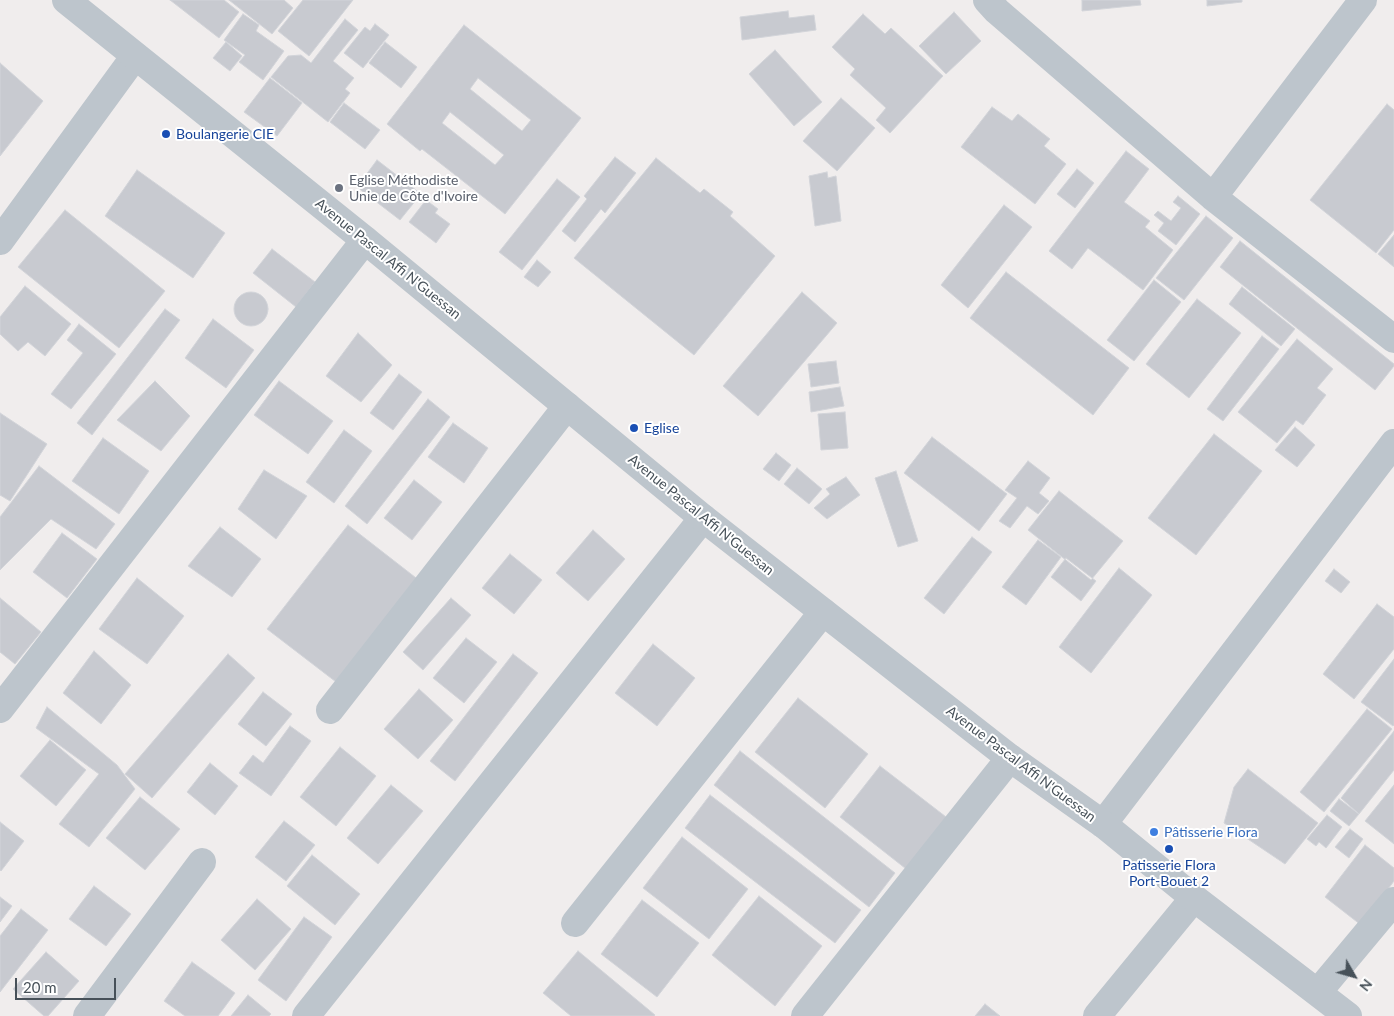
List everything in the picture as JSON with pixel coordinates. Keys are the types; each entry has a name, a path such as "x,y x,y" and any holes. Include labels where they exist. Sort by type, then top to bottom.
{"street":[{"name":"Avenue Pascal Affi N'Guessan","path":"66,0 365,240 703,518 1010,758 1103,824 1194,898 1348,1016"},
{"path":"987,0 997,11 1213,197 1394,339"},
{"path":"1213,197 1363,0"},
{"path":"0,241 135,56"},
{"path":"0,710 365,240"},
{"path":"330,710 567,406"},
{"path":"1103,824 1394,443"},
{"path":"306,1016 703,518"},
{"path":"575,923 823,612"},
{"path":"805,1016 1010,758"},
{"path":"87,1016 202,862"},
{"path":"1097,1016 1194,898"},
{"path":"1318,992 1394,900"}],"building":[{"path":"170,0 224,0 239,12 219,38"},
{"path":"229,0 284,0 293,8 272,34"},
{"path":"303,0 353,0 309,56 278,31"},
{"path":"1082,0 1140,0 1141,5 1082,11"},
{"path":"1207,0 1242,0 1242,2 1207,6"},
{"path":"788,11 789,18 814,15 816,30 742,40 740,17"},
{"path":"954,12 981,41 946,74 919,46"},
{"path":"243,14 259,25 256,31 284,51 263,80 239,62 245,55 224,40"},
{"path":"863,14 885,34 891,28 943,76 890,133 876,120 886,108 850,75 855,69 832,47"},
{"path":"345,19 358,30 333,61 354,78 345,89 350,93 328,122 271,77 288,56 301,55 311,63"},
{"path":"375,24 389,35 363,68 344,53 365,27 370,31"},
{"path":"464,25 581,118 505,214 387,124","holes":["478,78 531,120 522,131 470,89","450,112 504,155 495,165 442,123"]},
{"path":"226,42 242,56 230,71 213,58"},
{"path":"385,42 417,67 401,88 369,63"},
{"path":"775,50 822,102 794,126 749,74"},
{"path":"0,63 43,101 0,156"},
{"path":"270,78 302,103 277,136 244,112"},
{"path":"841,98 875,128 837,171 803,141"},
{"path":"344,103 380,130 365,149 330,122"},
{"path":"1387,104 1394,110 1394,230 1376,253 1310,200"},
{"path":"992,107 1012,121 1018,114 1050,139 1044,146 1066,164 1035,204 961,147"},
{"path":"1126,151 1149,169 1124,202 1150,221 1145,227 1173,250 1143,290 1088,248 1072,269 1049,251"},
{"path":"615,157 636,173 605,213 601,209 575,242 562,231 587,199 584,196"},
{"path":"656,158 700,193 704,189 733,212 730,216 775,256 694,355 574,258"},
{"path":"377,160 421,194 400,220 357,187"},
{"path":"1077,169 1094,183 1075,208 1057,194"},
{"path":"137,170 225,233 193,278 105,216"},
{"path":"827,172 828,178 836,176 841,221 815,226 809,176"},
{"path":"557,179 580,197 522,270 499,252"},
{"path":"1178,196 1200,214 1176,245 1158,231 1164,223 1154,215 1158,211 1171,221 1181,208 1173,202"},
{"path":"426,200 438,209 435,213 450,224 436,243 409,222"},
{"path":"1004,205 1032,227 968,308 941,285"},
{"path":"65,210 165,291 119,348 18,267"},
{"path":"1206,216 1233,238 1184,300 1156,278"},
{"path":"1394,235 1394,267 1378,254"},
{"path":"1240,241 1394,364 1375,390 1220,267"},
{"path":"272,249 315,282 296,307 253,273"},
{"path":"537,260 551,272 538,287 524,277"},
{"path":"1006,272 1129,368 1093,415 970,318"},
{"path":"1154,280 1181,302 1134,361 1107,340"},
{"path":"25,286 71,324 45,356 28,342 18,351 0,334 0,317"},
{"path":"1242,287 1295,329 1281,346 1229,304"},
{"path":"251,292 263,297 268,309 263,321 251,326 239,321 234,309 239,297"},
{"path":"802,292 837,323 758,416 723,386"},
{"path":"1197,299 1241,333 1189,398 1146,364"},
{"path":"165,309 180,320 92,435 77,423"},
{"path":"213,319 254,350 226,388 185,358"},
{"path":"79,324 116,354 71,409 51,394 83,353 67,340"},
{"path":"358,333 392,365 361,402 326,376"},
{"path":"1262,336 1279,349 1223,421 1207,409"},
{"path":"1297,339 1333,369 1317,388 1326,395 1303,425 1296,420 1277,443 1238,412"},
{"path":"836,361 839,383 811,387 808,364"},
{"path":"399,374 422,392 393,430 370,413"},
{"path":"155,381 190,416 161,451 117,420"},
{"path":"279,381 333,421 308,454 254,415"},
{"path":"840,387 844,406 811,412 809,392"},
{"path":"428,399 450,417 367,524 345,506"},
{"path":"845,412 848,448 821,450 818,414"},
{"path":"0,413 47,444 10,501 0,495"},
{"path":"453,423 488,448 464,483 428,457"},
{"path":"1295,427 1315,445 1297,467 1275,450"},
{"path":"344,430 372,451 334,503 306,482"},
{"path":"1214,434 1262,471 1196,555 1148,518"},
{"path":"932,437 1007,494 979,531 904,473"},
{"path":"103,438 149,471 119,514 72,481"},
{"path":"776,453 791,465 779,481 763,469"},
{"path":"1028,461 1050,478 1039,493 1049,501 1038,514 1027,506 1010,528 999,521 1017,498 1005,490"},
{"path":"39,466 115,524 96,549 51,519 0,570 0,517"},
{"path":"797,468 822,489 809,504 784,484"},
{"path":"264,470 307,496 276,539 238,509"},
{"path":"896,471 918,541 898,547 875,478"},
{"path":"846,477 860,495 827,519 814,508 830,494 826,489"},
{"path":"414,480 442,502 412,540 384,518"},
{"path":"1059,491 1123,541 1091,580 1028,530"},
{"path":"348,525 420,581 340,685 267,629"},
{"path":"220,527 261,559 232,597 188,566"},
{"path":"593,530 625,559 588,601 556,573"},
{"path":"62,533 97,559 67,598 33,572"},
{"path":"972,537 992,552 944,614 924,598"},
{"path":"1038,540 1061,557 1026,605 1002,587"},
{"path":"510,554 542,580 514,614 482,588"},
{"path":"1066,558 1096,581 1081,601 1051,577"},
{"path":"1119,568 1152,595 1091,673 1059,647"},
{"path":"1334,569 1350,582 1341,593 1325,581"},
{"path":"137,578 184,616 147,664 99,629"},
{"path":"0,598 41,632 15,664 0,652"},
{"path":"451,598 471,615 423,670 403,652"},
{"path":"1377,604 1394,617 1394,649 1354,699 1323,674"},
{"path":"466,638 497,662 464,703 433,678"},
{"path":"653,644 695,678 657,726 615,693"},
{"path":"94,651 131,685 101,724 63,693"},
{"path":"228,654 255,678 152,798 125,774"},
{"path":"513,654 538,673 455,781 430,761"},
{"path":"1394,659 1394,725 1393,726 1361,702"},
{"path":"419,689 453,720 418,759 384,729"},
{"path":"263,692 292,714 266,746 238,724"},
{"path":"798,698 868,754 825,808 755,752"},
{"path":"47,707 117,765 135,789 89,847 59,824 99,774 36,728"},
{"path":"1367,709 1392,729 1324,812 1300,792"},
{"path":"290,726 311,741 271,796 239,773 253,755 263,763"},
{"path":"1394,731 1394,770 1359,814 1341,798"},
{"path":"50,740 86,770 56,806 20,776"},
{"path":"340,747 376,776 336,826 300,797"},
{"path":"740,751 895,873 869,907 714,785"},
{"path":"210,763 238,786 215,815 187,792"},
{"path":"880,766 950,820 910,872 840,817"},
{"path":"1248,769 1318,823 1285,864 1224,823 1234,787"},
{"path":"391,785 423,811 378,864 347,838"},
{"path":"1394,785 1394,844 1365,821"},
{"path":"710,795 861,910 835,943 685,828"},
{"path":"140,797 180,829 145,870 106,838"},
{"path":"1339,799 1359,814 1349,826 1330,811"},
{"path":"1327,815 1342,827 1326,848 1319,842 1316,846 1307,839"},
{"path":"284,821 315,845 286,881 255,857"},
{"path":"0,822 24,841 1,871 0,870"},
{"path":"1350,829 1363,839 1349,858 1335,847"},
{"path":"682,837 748,889 709,939 643,888"},
{"path":"1365,845 1394,868 1394,881 1361,925 1325,897"},
{"path":"312,855 360,894 335,925 287,886"},
{"path":"94,886 131,914 106,946 69,919"},
{"path":"759,896 822,946 775,1006 712,955"},
{"path":"0,897 12,906 0,922"},
{"path":"257,899 291,929 255,970 221,940"},
{"path":"642,900 699,943 657,997 601,954"},
{"path":"21,909 48,930 0,992 0,936"},
{"path":"304,917 332,937 286,1001 258,980"},
{"path":"578,951 655,1015 571,1016 543,993"},
{"path":"46,952 79,981 48,1016 44,1016 13,989"},
{"path":"192,962 235,993 218,1016 185,1016 164,1001"},
{"path":"248,995 271,1014 269,1016 231,1016"},
{"path":"985,1004 1000,1016 975,1016"}],"place":[{"name":"Boulangerie CIE","path":"166,134"},
{"name":"Eglise Méthodiste Unie de Côte d'Ivoire","path":"339,188"},
{"name":"Eglise","path":"634,428"},
{"name":"Pâtisserie Flora","path":"1154,832"},
{"name":"Patisserie Flora Port-Bouet 2","path":"1169,849"}]}
